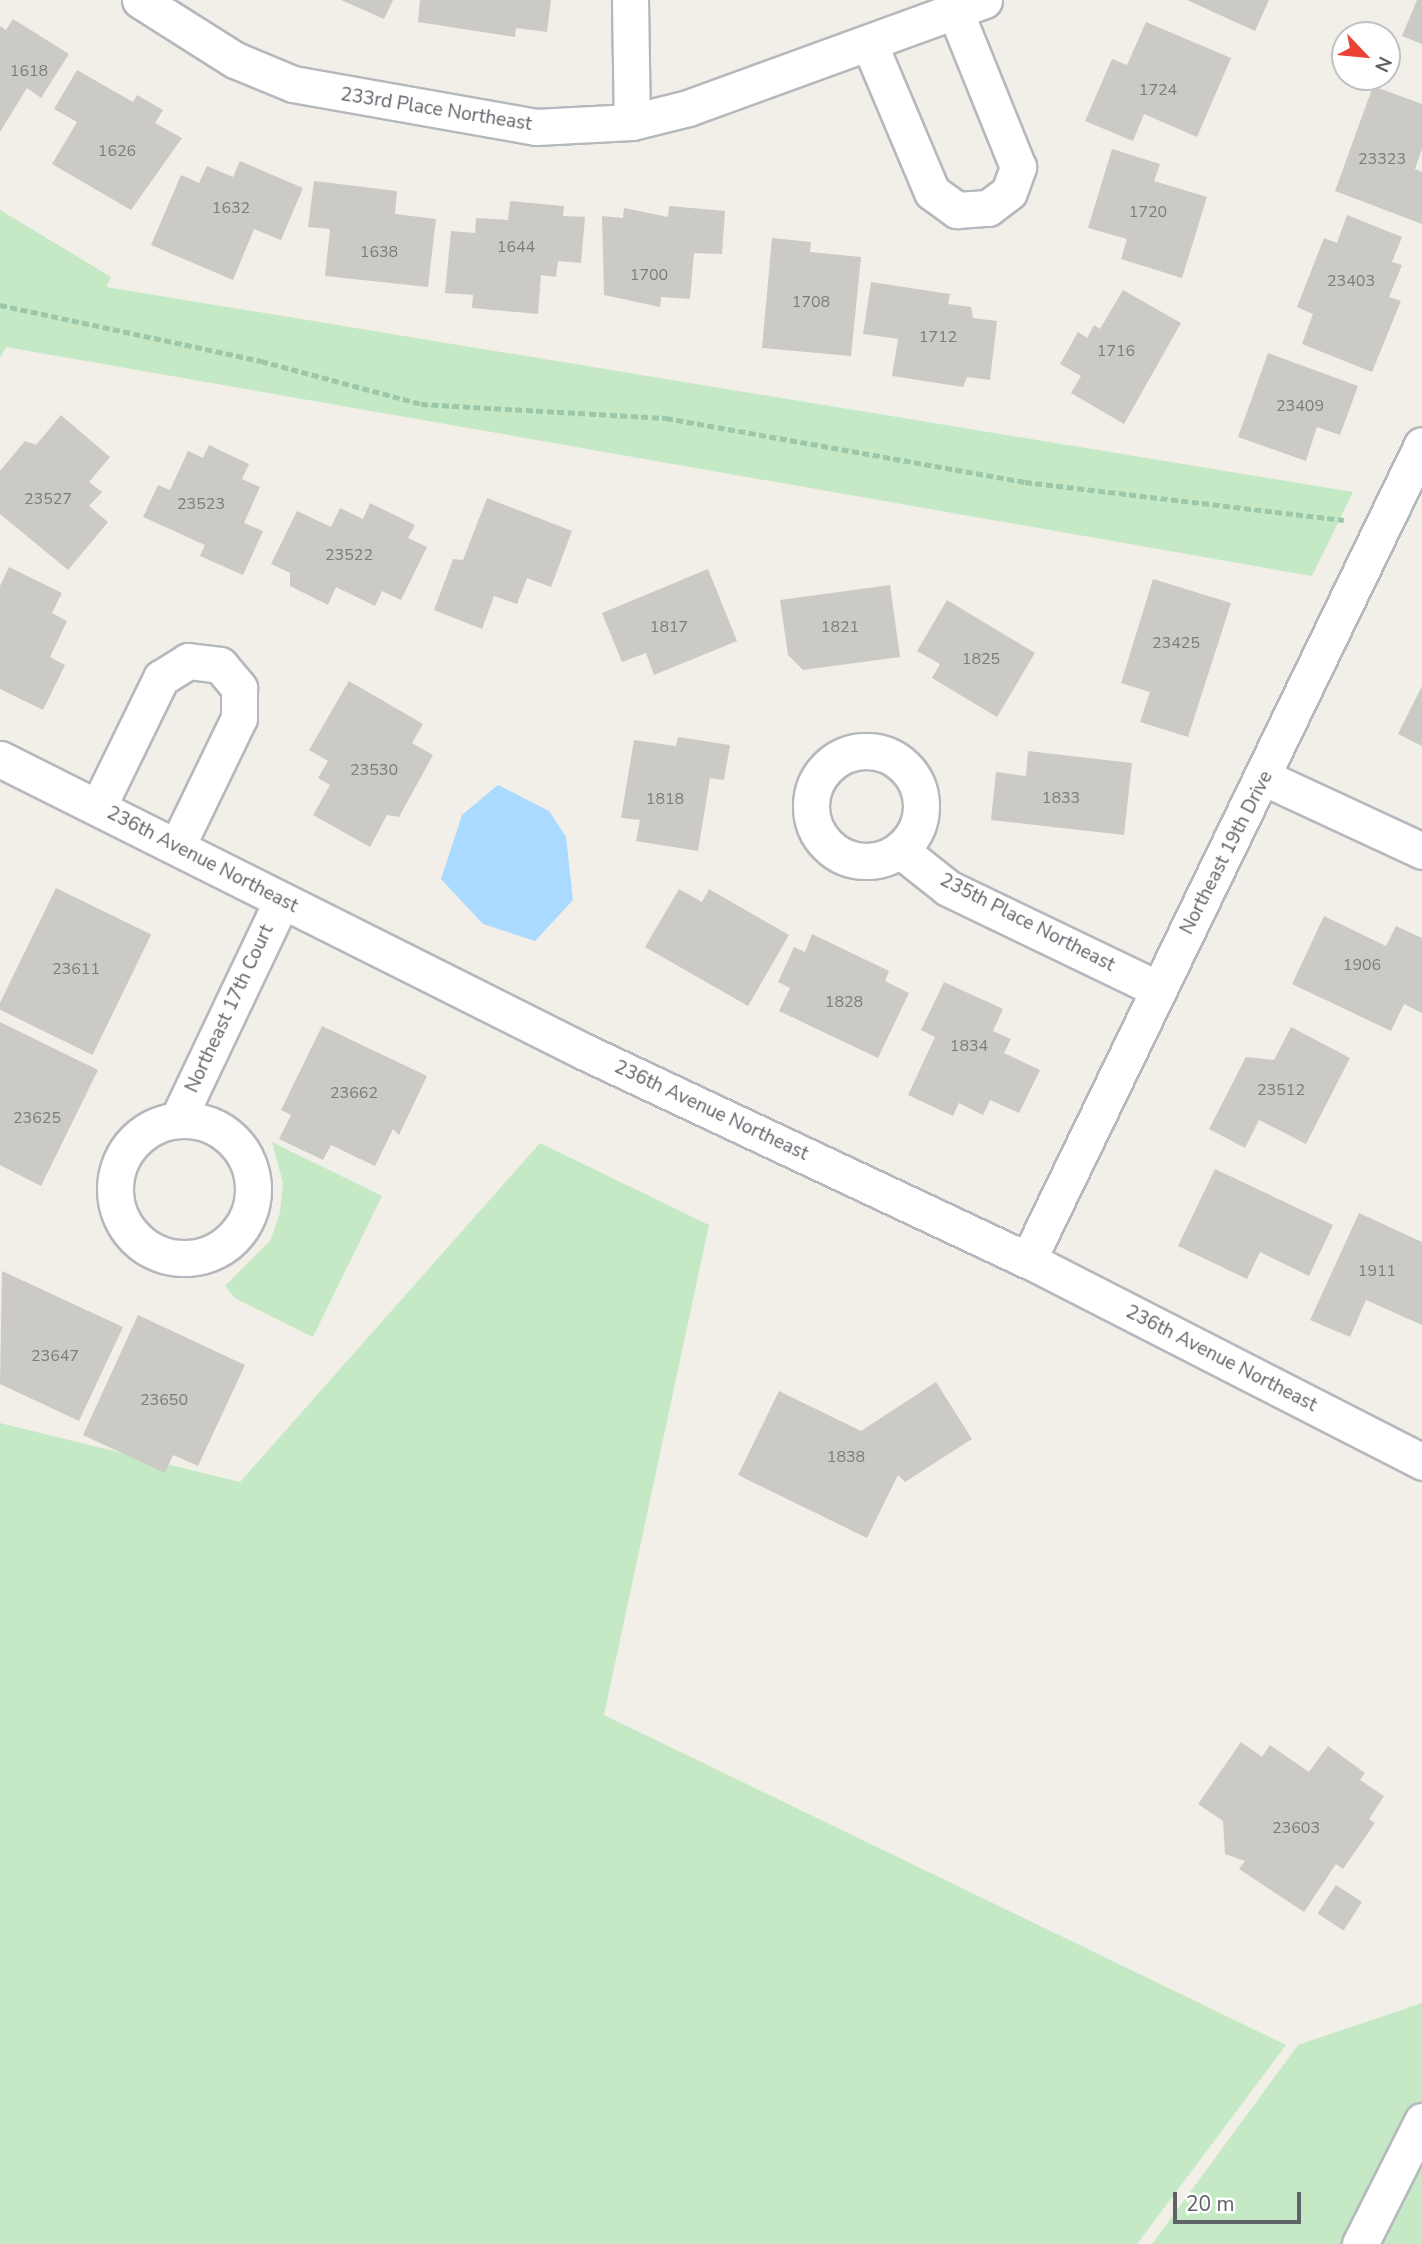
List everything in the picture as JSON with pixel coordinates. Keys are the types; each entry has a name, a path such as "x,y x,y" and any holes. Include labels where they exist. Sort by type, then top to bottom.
{"street":[{"name":"233rd Place Northeast","path":"140,0 235,60 293,84 536,127 632,122 869,43 969,6 1018,167 1009,192 988,208 957,210 932,192 869,43"},
{"path":"630,0 632,122"},
{"name":"Northeast 19th Drive","path":"1028,1261 1158,989 1265,778 1422,445"},
{"path":"98,807 161,678 188,661 220,665 239,688 239,718 177,846"},
{"name":"236th Avenue Northeast","path":"0,759 585,1052 1028,1261 1422,1462"},
{"path":"1265,778 1422,850"},
{"name":"235th Place Northeast","path":"900,850 947,888 1158,989"},
{"name":"Northeast 17th Court","path":"178,1119 282,900"},
{"path":"1360,2244 1422,2121"}],"path":[{"path":"0,305 261,361 421,404 666,418 1025,482 1314,514 1382,529"}],"green space":[{"path":"0,210 111,277 106,287 1353,492 1312,576 6,347 0,358"},
{"path":"272,1142 382,1196 313,1337 235,1298 225,1286 270,1241 280,1213 283,1183"},
{"path":"540,1143 709,1225 604,1715 1286,2045 1137,2244 0,2244 0,1423 240,1482"},
{"path":"1422,2003 1422,2244 1152,2244 1298,2045"}],"water":[{"path":"498,785 549,811 566,837 573,900 535,941 483,924 441,879 462,815"}],"building":[{"path":"341,0 393,0 384,19"},
{"path":"420,0 551,0 547,32 516,28 515,37 418,22"},
{"path":"1187,0 1269,0 1255,31"},
{"path":"1417,0 1422,0 1422,44 1402,36"},
{"path":"13,19 69,54 41,98 27,88 0,132 0,26 6,30"},
{"path":"1146,22 1231,58 1197,137 1144,114 1133,141 1085,121 1112,59 1127,65"},
{"path":"77,70 133,102 137,95 163,110 155,123 182,138 131,210 52,164 77,122 54,109"},
{"path":"1371,91 1387,91 1422,104 1422,149 1415,169 1422,172 1422,224 1335,191"},
{"path":"1112,149 1160,164 1154,181 1207,197 1182,278 1121,259 1127,239 1088,228"},
{"path":"240,161 303,188 281,240 254,229 233,280 151,245 181,175 199,183 207,166 233,177"},
{"path":"314,181 397,191 395,214 436,219 428,287 325,276 330,229 308,227"},
{"path":"510,201 564,206 563,216 585,217 581,263 558,261 556,277 541,275 538,314 472,308 473,295 445,293 451,231 475,233 476,218 508,220"},
{"path":"669,206 725,211 722,254 694,253 690,299 661,297 660,307 604,295 602,216 623,218 624,208 668,217"},
{"path":"1347,215 1402,237 1392,262 1402,265 1389,297 1401,301 1372,372 1302,344 1313,314 1297,307 1324,238 1337,243"},
{"path":"772,238 811,242 810,252 861,257 851,356 762,348"},
{"path":"871,282 950,294 948,304 971,307 973,318 997,321 990,380 967,377 963,387 892,376 898,339 863,334"},
{"path":"1123,290 1181,323 1124,424 1071,393 1081,376 1060,364 1078,332 1087,338 1094,325 1100,329"},
{"path":"1268,353 1358,386 1340,435 1317,427 1306,461 1238,437"},
{"path":"61,415 110,457 89,482 102,492 89,506 108,522 68,570 0,514 0,471 25,441 36,445"},
{"path":"209,445 249,464 242,479 260,487 244,523 263,531 243,575 200,556 205,545 143,517 158,485 170,490 188,451 203,458"},
{"path":"487,498 572,531 551,587 527,578 517,604 494,596 482,629 434,610 453,559 463,560"},
{"path":"370,503 415,525 408,538 427,547 401,600 382,591 375,606 336,587 328,605 290,586 290,573 271,564 297,511 331,527 340,508 363,519"},
{"path":"9,567 62,593 52,613 67,621 50,657 65,665 43,710 0,689 0,586"},
{"path":"708,569 737,641 654,675 646,653 622,662 602,613"},
{"path":"1153,579 1231,603 1188,737 1140,722 1150,692 1121,683"},
{"path":"890,585 900,657 803,670 788,655 780,600"},
{"path":"947,600 1035,653 997,717 932,678 940,664 917,651"},
{"path":"349,681 423,724 412,743 433,755 399,817 387,815 370,847 313,815 330,785 318,778 328,761 309,750"},
{"path":"1422,686 1422,746 1398,734"},
{"path":"678,737 730,745 724,780 710,778 698,851 636,841 640,820 621,818 634,740 676,746"},
{"path":"1028,751 1132,763 1124,835 991,820 996,772 1026,776"},
{"path":"56,888 151,934 93,1055 0,1010 0,1003"},
{"path":"679,889 702,902 709,889 789,935 748,1006 645,947"},
{"path":"1324,916 1386,946 1396,926 1422,938 1422,1013 1404,1004 1391,1031 1292,984"},
{"path":"812,934 889,971 885,981 909,993 878,1058 779,1011 790,988 778,982 794,947 805,952"},
{"path":"944,982 1003,1009 993,1031 1011,1039 1004,1053 1040,1070 1019,1113 990,1100 983,1115 959,1103 953,1116 908,1095 935,1037 921,1030"},
{"path":"0,1022 98,1070 41,1186 0,1165"},
{"path":"322,1026 427,1076 399,1135 393,1129 375,1166 331,1145 323,1160 279,1139 291,1115 281,1110"},
{"path":"1291,1027 1350,1058 1306,1144 1259,1120 1245,1148 1209,1129 1246,1057 1274,1060"},
{"path":"1215,1169 1333,1225 1309,1276 1260,1252 1247,1279 1178,1246"},
{"path":"1359,1213 1422,1242 1422,1325 1366,1300 1350,1337 1310,1320"},
{"path":"2,1271 123,1327 79,1421 0,1384"},
{"path":"138,1315 245,1365 198,1466 173,1455 165,1473 83,1435"},
{"path":"936,1382 972,1439 905,1482 898,1475 867,1538 738,1475 779,1391 861,1431"},
{"path":"1241,1742 1262,1757 1270,1745 1309,1772 1328,1746 1365,1773 1360,1780 1384,1796 1369,1819 1375,1823 1343,1869 1336,1864 1304,1912 1239,1869 1245,1861 1225,1854 1223,1821 1198,1804"},
{"path":"1336,1885 1362,1902 1343,1930 1317,1914"}]}
